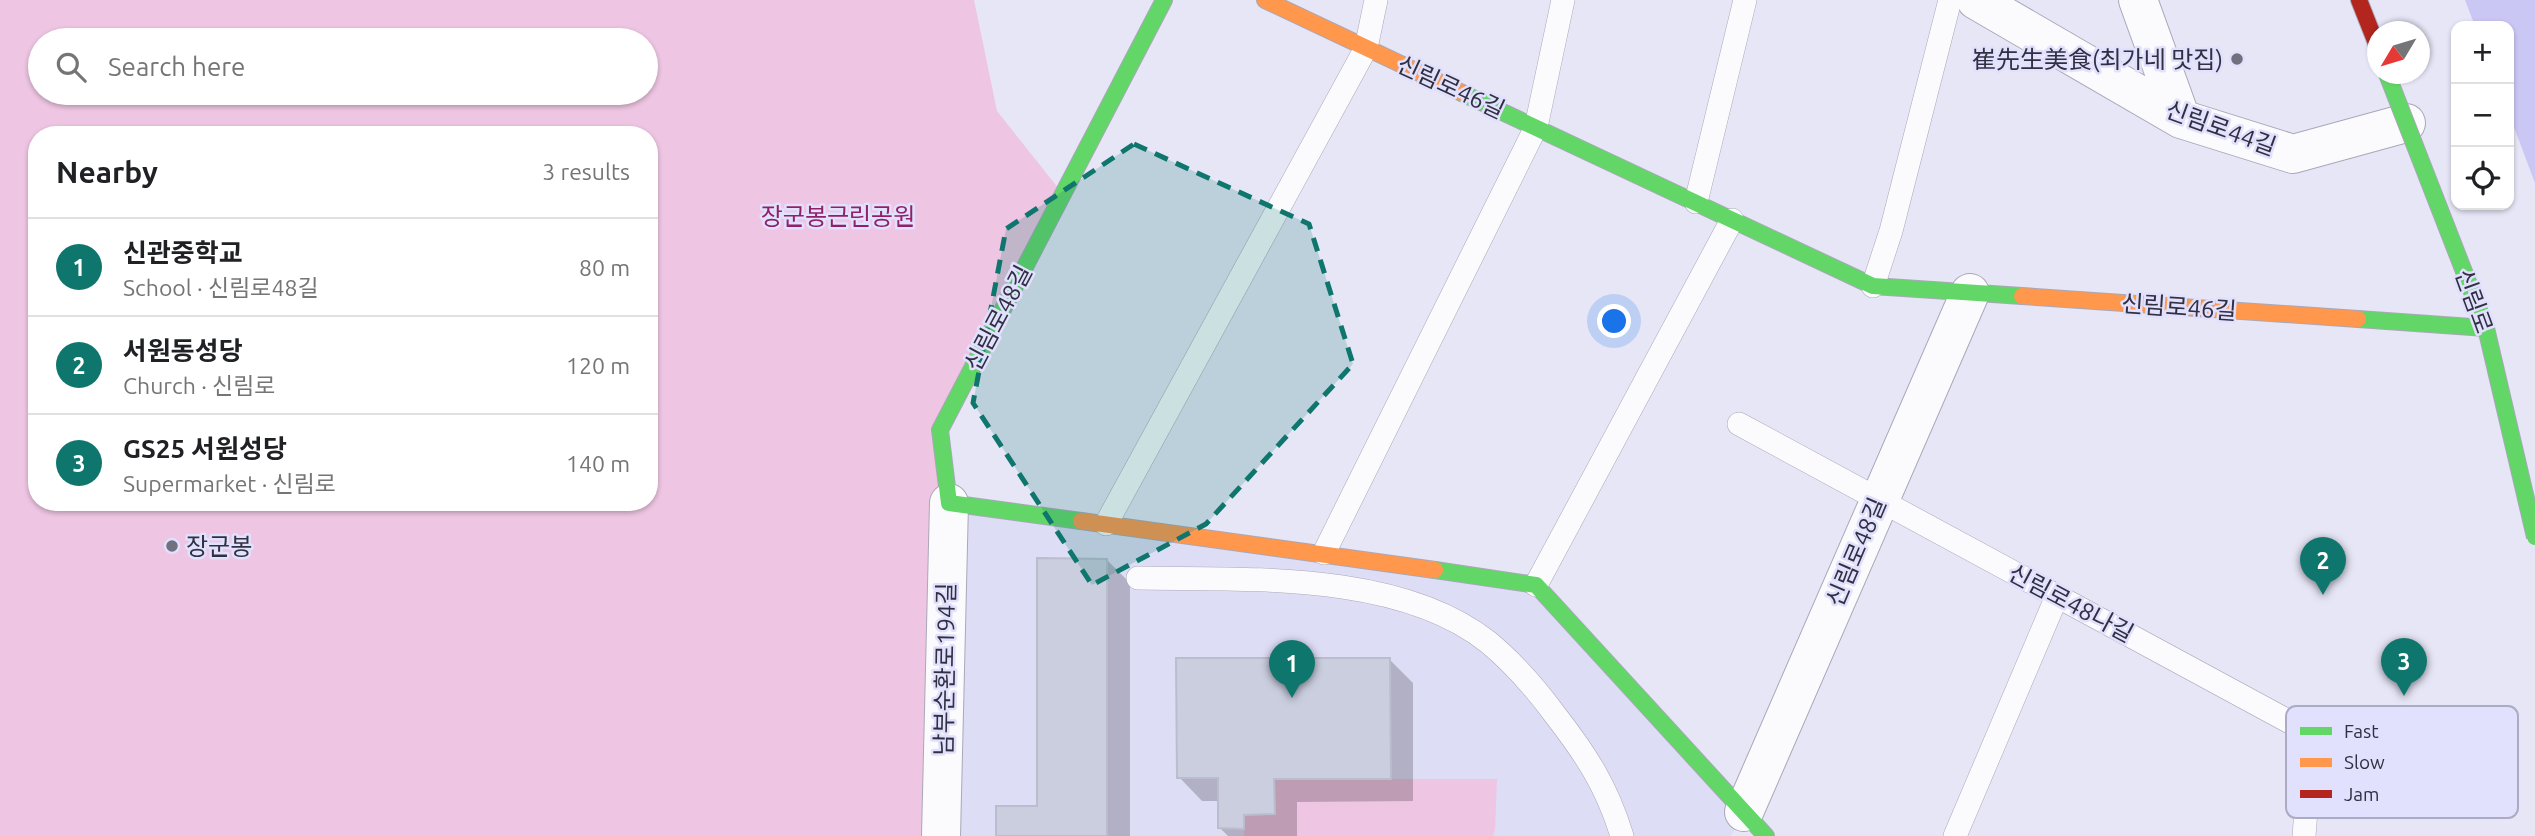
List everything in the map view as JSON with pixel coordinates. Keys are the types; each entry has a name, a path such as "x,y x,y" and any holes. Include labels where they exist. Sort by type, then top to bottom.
{"street":[{"name":"신림로48길","path":"948,503 940,430 1164,0"},
{"name":"신림로46길","path":"1265,0 1873,286 2486,328"},
{"name":"신림로44길","path":"1976,0 2181,119 2293,153 2406,123"},
{"path":"2138,0 2181,119"},
{"path":"2359,0 2367,21"},
{"name":"신림로","path":"2391,84 2486,328 2535,537"},
{"name":"신림로48길","path":"1536,585 1755,824 1879,499 1970,293"},
{"path":"948,503 1324,553 1536,585"},
{"name":"남부순환로194길","path":"941,836 948,503"}],"lane":[{"name":"신림로46길","path":"1366,48 1376,0"},
{"name":"신림로46길","path":"1536,127 1563,0"},
{"path":"1696,202 1745,0"},
{"path":"1873,286 1891,231 1950,0"},
{"path":"1106,524 1366,48"},
{"path":"1324,553 1536,127"},
{"path":"1536,585 1732,220"},
{"name":"신림로48나길","path":"1739,424 2286,720"},
{"path":"1138,578 1302,581 1378,593 1442,615 1486,641 1528,679 1587,756 1612,802 1622,836"},
{"path":"1955,836 2057,596"},
{"name":"신림로48나길","path":"2304,836 2305,818"}],"highlighted area":[{"path":"1134,144 1309,224 1353,364 1206,524 1092,585 973,403 1006,229"}],"shaded area":[{"path":"949,503 1536,585 1744,812 1731,836 941,836"}],"green space":[{"name":"장군봉근린공원","path":"0,0 974,0 997,111 1063,194 940,430 941,836 0,836"},
{"path":"1274,779 1497,779 1495,829 1493,836 1244,836 1244,815 1274,814"}],"water":[{"path":"2465,0 2535,0 2535,183 2514,127 2514,21 2473,21"}],"building":[{"path":"1037,558 1107,559 1107,836 996,836 996,806 1037,806"},
{"path":"1176,658 1390,658 1391,779 1274,779 1275,814 1244,815 1244,829 1218,828 1218,778 1177,778"}],"traffic: fast":[{"path":"1081,521 949,503 940,430 1164,0"},
{"path":"2391,84 2486,328 2535,537"},
{"path":"1462,93 1873,286 2022,296"},
{"path":"2358,319 2486,328"},
{"path":"1435,570 1536,585 1766,836"}],"traffic: slow":[{"path":"1265,0 1462,93"},
{"path":"2022,296 2358,319"},
{"path":"1081,521 1435,570"}],"traffic: jam":[{"path":"2359,0 2367,21"}],"place":[{"name":"崔先生美食(최가네 맛집)","path":"2237,59"},
{"name":"장군봉","path":"172,546"},
{"name":"서원동성당","path":"2323,595"},
{"name":"GS25 서원성당","path":"2404,696"},
{"name":"신관중학교","path":"1292,698"}]}
